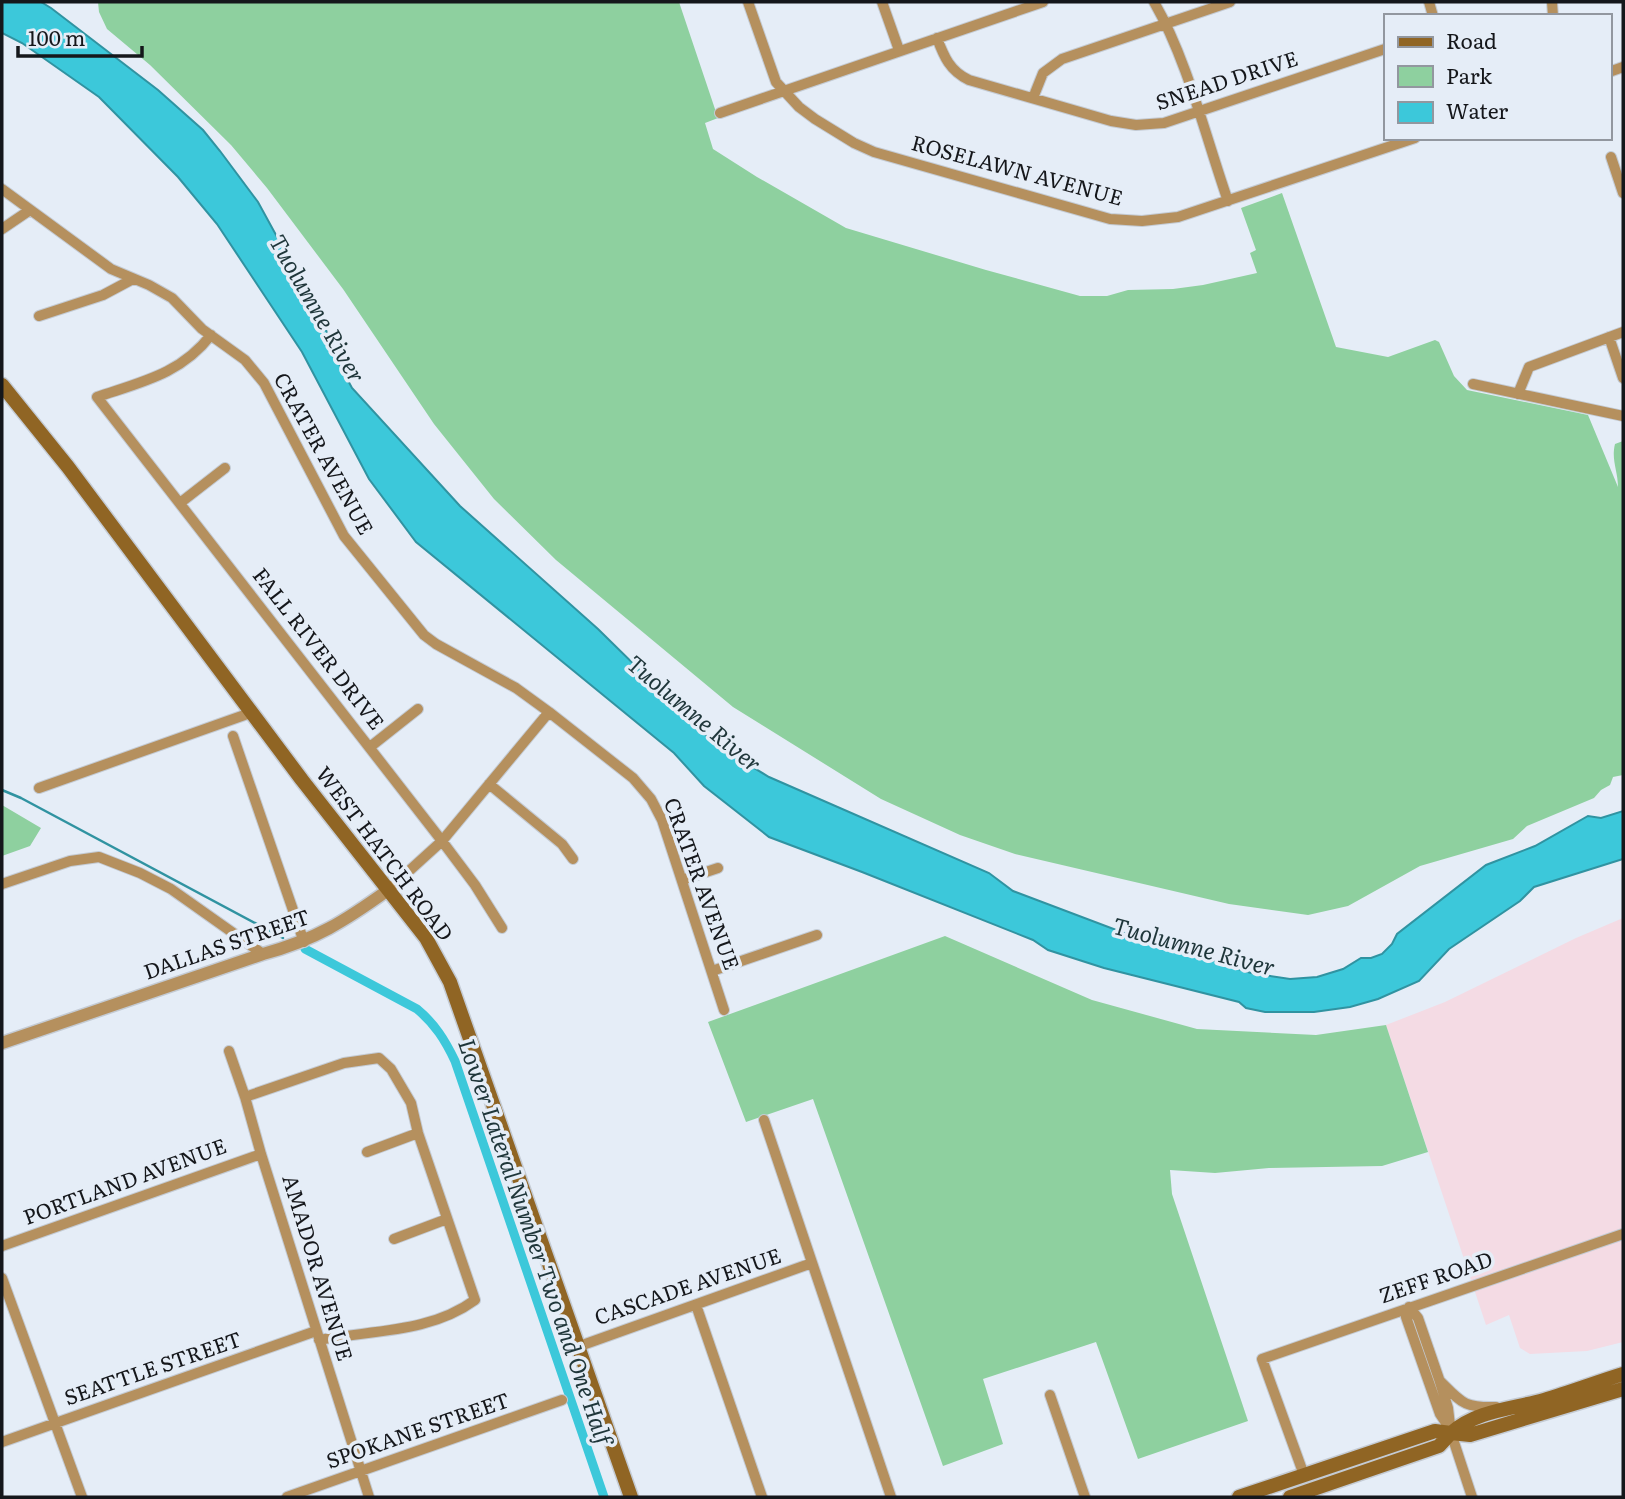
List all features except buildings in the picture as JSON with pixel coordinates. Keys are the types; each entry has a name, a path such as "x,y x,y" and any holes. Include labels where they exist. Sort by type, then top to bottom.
{"main road":[{"name":"WEST HATCH ROAD","path":"2,385 68,467 426,938 450,982 631,1497"},
{"path":"1290,1497 1310,1494 1439,1446 1464,1422 1510,1406 1542,1401 1623,1374"},
{"path":"1240,1497 1435,1432 1470,1435 1623,1390"},
{"path":"1266,1497 1302,1483 1304,1475"}],"street":[{"path":"748,2 776,82 783,90"},
{"path":"882,2 899,50"},
{"path":"720,113 937,38 1017,6 1043,2"},
{"path":"1154,2 1167,23 1228,201"},
{"path":"1033,99 1038,82 1055,62 1230,2"},
{"name":"SNEAD DRIVE","path":"937,38 949,65 961,76 1111,121 1136,125 1164,123 1198,113 1384,49"},
{"name":"ROSELAWN AVENUE","path":"783,90 815,119 874,152 1093,215 1127,221 1162,220 1228,201 1409,140"},
{"path":"1611,158 1623,193"},
{"name":"CRATER AVENUE","path":"2,189 111,269 172,298 211,335 245,360 264,383 348,542 424,635 529,696 642,788 657,808 724,1010"},
{"path":"2,229 30,211"},
{"path":"39,316 103,295 133,279"},
{"path":"1518,394 1529,367 1623,332"},
{"name":"FALL RIVER DRIVE","path":"211,335 191,357 170,371 97,397 442,841 475,885 502,928"},
{"path":"1609,337 1623,378"},
{"path":"1473,384 1623,416"},
{"path":"180,503 225,468"},
{"path":"370,747 418,709"},
{"path":"39,788 253,712"},
{"name":"DALLAS STREET","path":"2,1043 304,942 348,919 388,890 442,841 549,712"},
{"path":"233,736 304,942"},
{"path":"489,784 562,844 573,859"},
{"path":"2,884 70,861 99,857 171,889 263,954"},
{"path":"682,880 718,868"},
{"path":"712,971 817,934"},
{"name":"AMADOR AVENUE","path":"229,1051 369,1497"},
{"path":"245,1097 344,1063 379,1058 391,1069 411,1103 418,1133 447,1219 394,1239"},
{"path":"764,1120 891,1497"},
{"path":"367,1152 418,1133"},
{"name":"PORTLAND AVENUE","path":"2,1246 261,1154"},
{"name":"SEATTLE STREET","path":"2,1442 318,1336 407,1329 460,1311 474,1300 447,1219"},
{"name":"ZEFF ROAD","path":"1304,1475 1262,1359 1623,1234"},
{"name":"CASCADE AVENUE","path":"578,1347 812,1264"},
{"path":"2,1278 7,1307 56,1423 82,1497"},
{"path":"696,1305 762,1497"},
{"path":"1409,1307 1418,1318 1439,1379 1448,1408 1451,1433"},
{"path":"1409,1307 1406,1317 1440,1413 1451,1433 1472,1497"},
{"path":"1439,1379 1460,1401 1474,1408 1510,1406"},
{"path":"1050,1395 1085,1497"},
{"name":"SPOKANE STREET","path":"287,1497 562,1400"}],"shaded area":[{"path":"1623,918 1623,1342 1587,1351 1530,1354 1520,1348 1509,1315 1486,1325 1386,1025 1445,1002"}],"green space":[{"path":"98,2 679,2 718,118 705,123 713,149 846,228 1080,296 1107,296 1128,290 1173,289 1257,273 1250,253 1256,250 1241,208 1282,193 1336,347 1388,357 1435,340 1439,342 1454,376 1467,390 1588,415 1618,487 1614,450 1615,444 1623,441 1623,775 1613,777 1610,785 1594,798 1527,826 1513,839 1420,866 1348,906 1308,915 1229,904 1015,854 960,835 881,799 733,707 556,560 494,499 434,424 343,289 267,188 231,145 150,65 107,29 99,12"},
{"path":"2,805 41,828 30,846 2,856"},
{"path":"945,936 1092,1000 1197,1029 1316,1035 1386,1025 1428,1152 1382,1166 1269,1168 1215,1173 1170,1170 1172,1194 1248,1421 1138,1459 1096,1342 983,1379 1003,1444 943,1466 813,1099 746,1122 708,1022"}],"water":[{"name":"Tuolumne River","path":"2,2 41,2 51,8 158,90 203,130 258,202 310,292 313,304 322,314 331,349 352,388 460,506 598,629 716,745 769,777 989,873 1013,891 1148,942 1188,946 1219,963 1251,973 1290,979 1317,977 1343,969 1361,958 1382,954 1397,934 1486,865 1535,846 1588,816 1601,818 1623,811 1623,859 1534,887 1520,901 1449,949 1419,981 1378,999 1350,1007 1314,1012 1265,1012 1246,1008 1239,1002 1104,968 1048,950 1033,940 769,837 704,786 674,753 416,542 369,479 302,352 217,224 178,177 99,97 22,43 2,33"}],"waterway":[{"name":"Lower Lateral Number Two and One Half","path":"2,790 283,938"},
{"name":"Lower Lateral Number Two and One Half","path":"305,949 417,1009 447,1046 455,1061 604,1497"}]}
